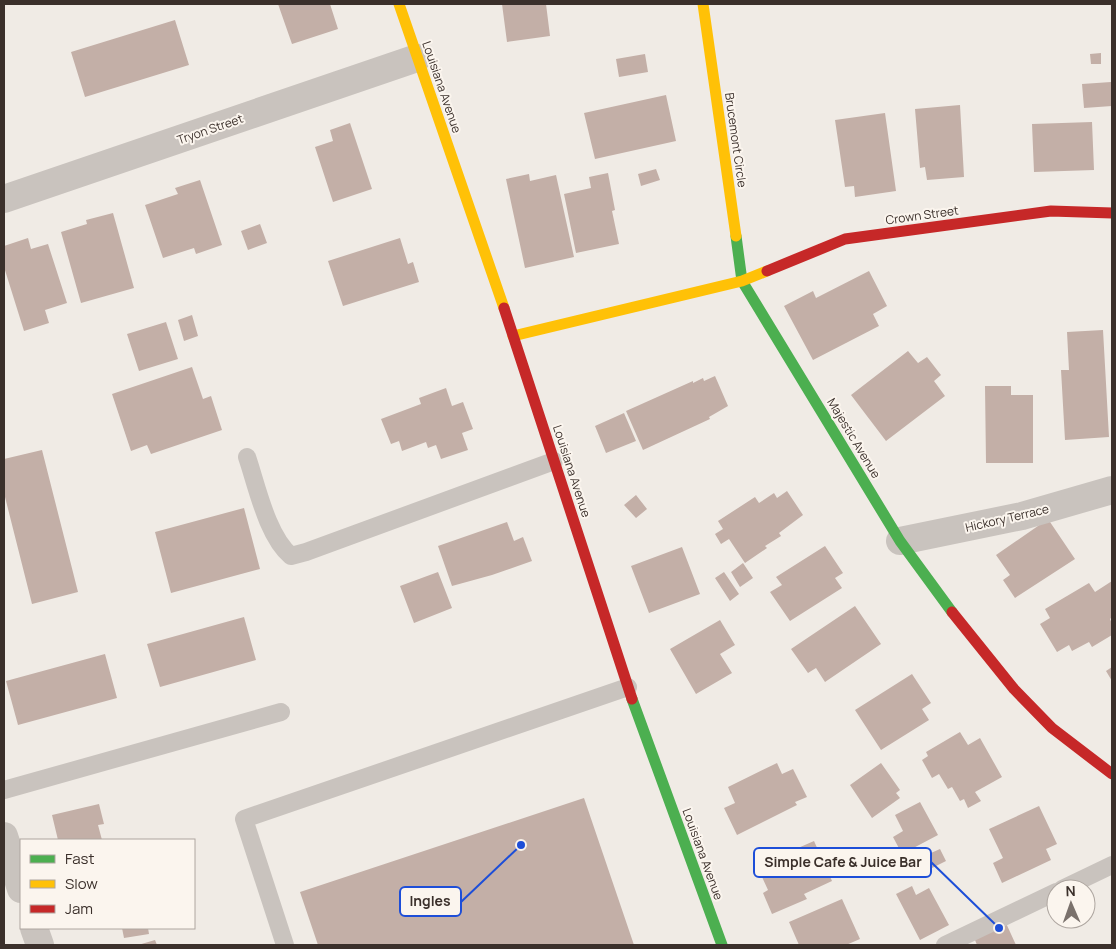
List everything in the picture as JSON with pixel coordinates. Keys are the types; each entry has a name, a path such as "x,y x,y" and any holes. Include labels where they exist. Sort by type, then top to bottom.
{"street":[{"name":"Louisiana Avenue","path":"399,4 513,336 628,687 722,945"},
{"name":"Brucemont Circle","path":"703,4 742,281"},
{"name":"Tryon Street","path":"4,199 417,58"},
{"name":"Crown Street","path":"742,281 845,239 1050,211 1112,213"},
{"path":"513,336 742,281"},
{"name":"Majestic Avenue","path":"742,281 900,541 961,625 1014,689 1052,728 1112,774"},
{"name":"Hickory Terrace","path":"900,541 1022,516 1112,490"},
{"path":"4,836 20,886"},
{"path":"34,929 40,945"}],"lane":[{"path":"247,457 271,527 282,549 291,556 554,461"},
{"path":"285,945 244,819 628,687"},
{"path":"4,790 281,712"},
{"path":"1083,879 1112,865"},
{"path":"945,945 1046,897"}],"building":[{"path":"278,4 330,4 338,29 292,44"},
{"path":"502,4 546,4 550,36 507,42"},
{"path":"175,20 189,65 85,97 71,52"},
{"path":"1101,53 1101,64 1091,64 1090,54"},
{"path":"645,54 648,72 619,77 616,59"},
{"path":"1111,82 1112,106 1084,108 1082,84"},
{"path":"666,95 676,141 595,159 584,113"},
{"path":"960,105 964,177 927,180 925,167 920,168 915,109"},
{"path":"885,113 896,191 855,197 854,186 845,187 835,120"},
{"path":"1092,122 1094,170 1034,172 1032,124"},
{"path":"350,123 372,189 333,202 315,147 333,141 330,130"},
{"path":"656,169 660,180 641,186 638,174"},
{"path":"608,173 615,210 612,211 619,244 576,253 564,194 591,188 589,177"},
{"path":"529,174 530,181 556,175 574,257 525,268 506,179"},
{"path":"200,180 222,245 196,254 194,248 163,258 145,205 178,194 175,188"},
{"path":"113,213 134,288 81,303 61,232 87,224 86,220"},
{"path":"260,224 267,243 248,250 241,231"},
{"path":"28,238 31,249 48,244 67,303 45,310 49,323 24,331 4,267 4,246"},
{"path":"400,238 408,264 413,262 419,282 343,306 328,261"},
{"path":"869,271 887,306 873,314 879,326 813,360 784,306 813,291 816,298"},
{"path":"192,315 198,336 184,341 178,320"},
{"path":"166,322 178,359 139,371 127,334"},
{"path":"1103,330 1109,437 1065,440 1061,370 1069,370 1067,332"},
{"path":"908,351 918,363 927,357 941,375 934,381 945,396 886,441 851,395"},
{"path":"192,367 203,399 211,396 222,430 151,454 147,445 131,451 112,394"},
{"path":"715,376 728,406 709,417 710,419 643,450 626,411 693,381 693,383 703,378 704,381"},
{"path":"985,386 1011,386 1011,395 1033,395 1033,463 986,463"},
{"path":"446,388 452,406 463,402 473,429 462,433 468,450 441,459 436,445 428,448 426,442 402,451 399,441 391,444 381,419 421,404 419,398"},
{"path":"624,413 636,441 606,453 595,426"},
{"path":"42,450 78,592 32,604 4,493 4,459"},
{"path":"787,491 803,515 779,533 781,536 765,546 767,548 745,563 729,539 721,544 715,534 723,529 718,521 755,497 759,503 774,493 777,498"},
{"path":"636,495 647,509 636,518 624,505"},
{"path":"244,508 260,569 171,593 155,532"},
{"path":"1048,519 1075,559 1015,598 1003,580 1010,575 996,555"},
{"path":"507,522 514,541 523,537 532,561 452,586 438,546"},
{"path":"825,546 843,573 835,578 842,588 790,621 770,592 782,585 776,577"},
{"path":"682,547 700,594 649,613 631,566"},
{"path":"743,563 753,578 740,587 731,572"},
{"path":"438,572 452,608 414,623 400,586"},
{"path":"724,572 739,594 730,601 715,578"},
{"path":"1112,581 1112,617 1110,619 1112,635 1092,647 1089,642 1072,651 1069,645 1057,652 1040,624 1050,618 1045,609 1089,583 1095,592"},
{"path":"855,606 881,644 825,682 816,668 808,673 791,649"},
{"path":"244,617 256,660 160,687 147,644"},
{"path":"720,620 735,645 720,654 732,673 696,694 670,649"},
{"path":"105,654 117,698 18,725 6,681"},
{"path":"1112,667 1112,681 1106,671"},
{"path":"912,674 931,703 922,709 929,720 881,750 855,710"},
{"path":"960,732 968,745 980,738 1002,777 975,792 981,801 968,808 964,799 960,801 952,787 948,789 939,774 932,778 922,760 928,756 926,752"},
{"path":"777,763 782,774 793,769 807,797 795,802 797,805 737,835 724,808 735,803 728,787"},
{"path":"881,763 900,790 896,793 900,798 872,818 850,785"},
{"path":"584,798 634,945 318,945 300,892"},
{"path":"920,802 938,835 902,854 893,837 903,831 895,815"},
{"path":"99,804 104,824 98,825 102,839 58,839 52,815"},
{"path":"1039,806 1057,844 1046,849 1051,860 1002,883 993,863 1003,858 989,829"},
{"path":"814,841 832,881 804,894 807,899 772,914 763,893 768,890 757,866"},
{"path":"940,849 946,861 928,870 922,857"},
{"path":"912,886 916,895 929,888 949,925 920,940 896,894"},
{"path":"842,899 860,939 846,945 799,945 789,922"},
{"path":"1005,921 1016,945 977,945 973,935"},
{"path":"122,929 148,929 149,934 124,938"},
{"path":"155,940 157,945 138,945"}],"traffic: fast":[{"path":"736,236 742,281 900,541 952,612"},
{"path":"632,699 722,945"}],"traffic: slow":[{"path":"399,4 504,308"},
{"path":"703,4 736,236"},
{"path":"513,336 742,281 767,271"}],"traffic: jam":[{"path":"767,271 845,239 1051,211 1112,213"},
{"path":"504,308 632,699"},
{"path":"952,612 1014,689 1052,728 1112,774"}],"place":[{"name":"Ingles","path":"521,845"},
{"name":"Simple Cafe & Juice Bar","path":"999,928"}]}
